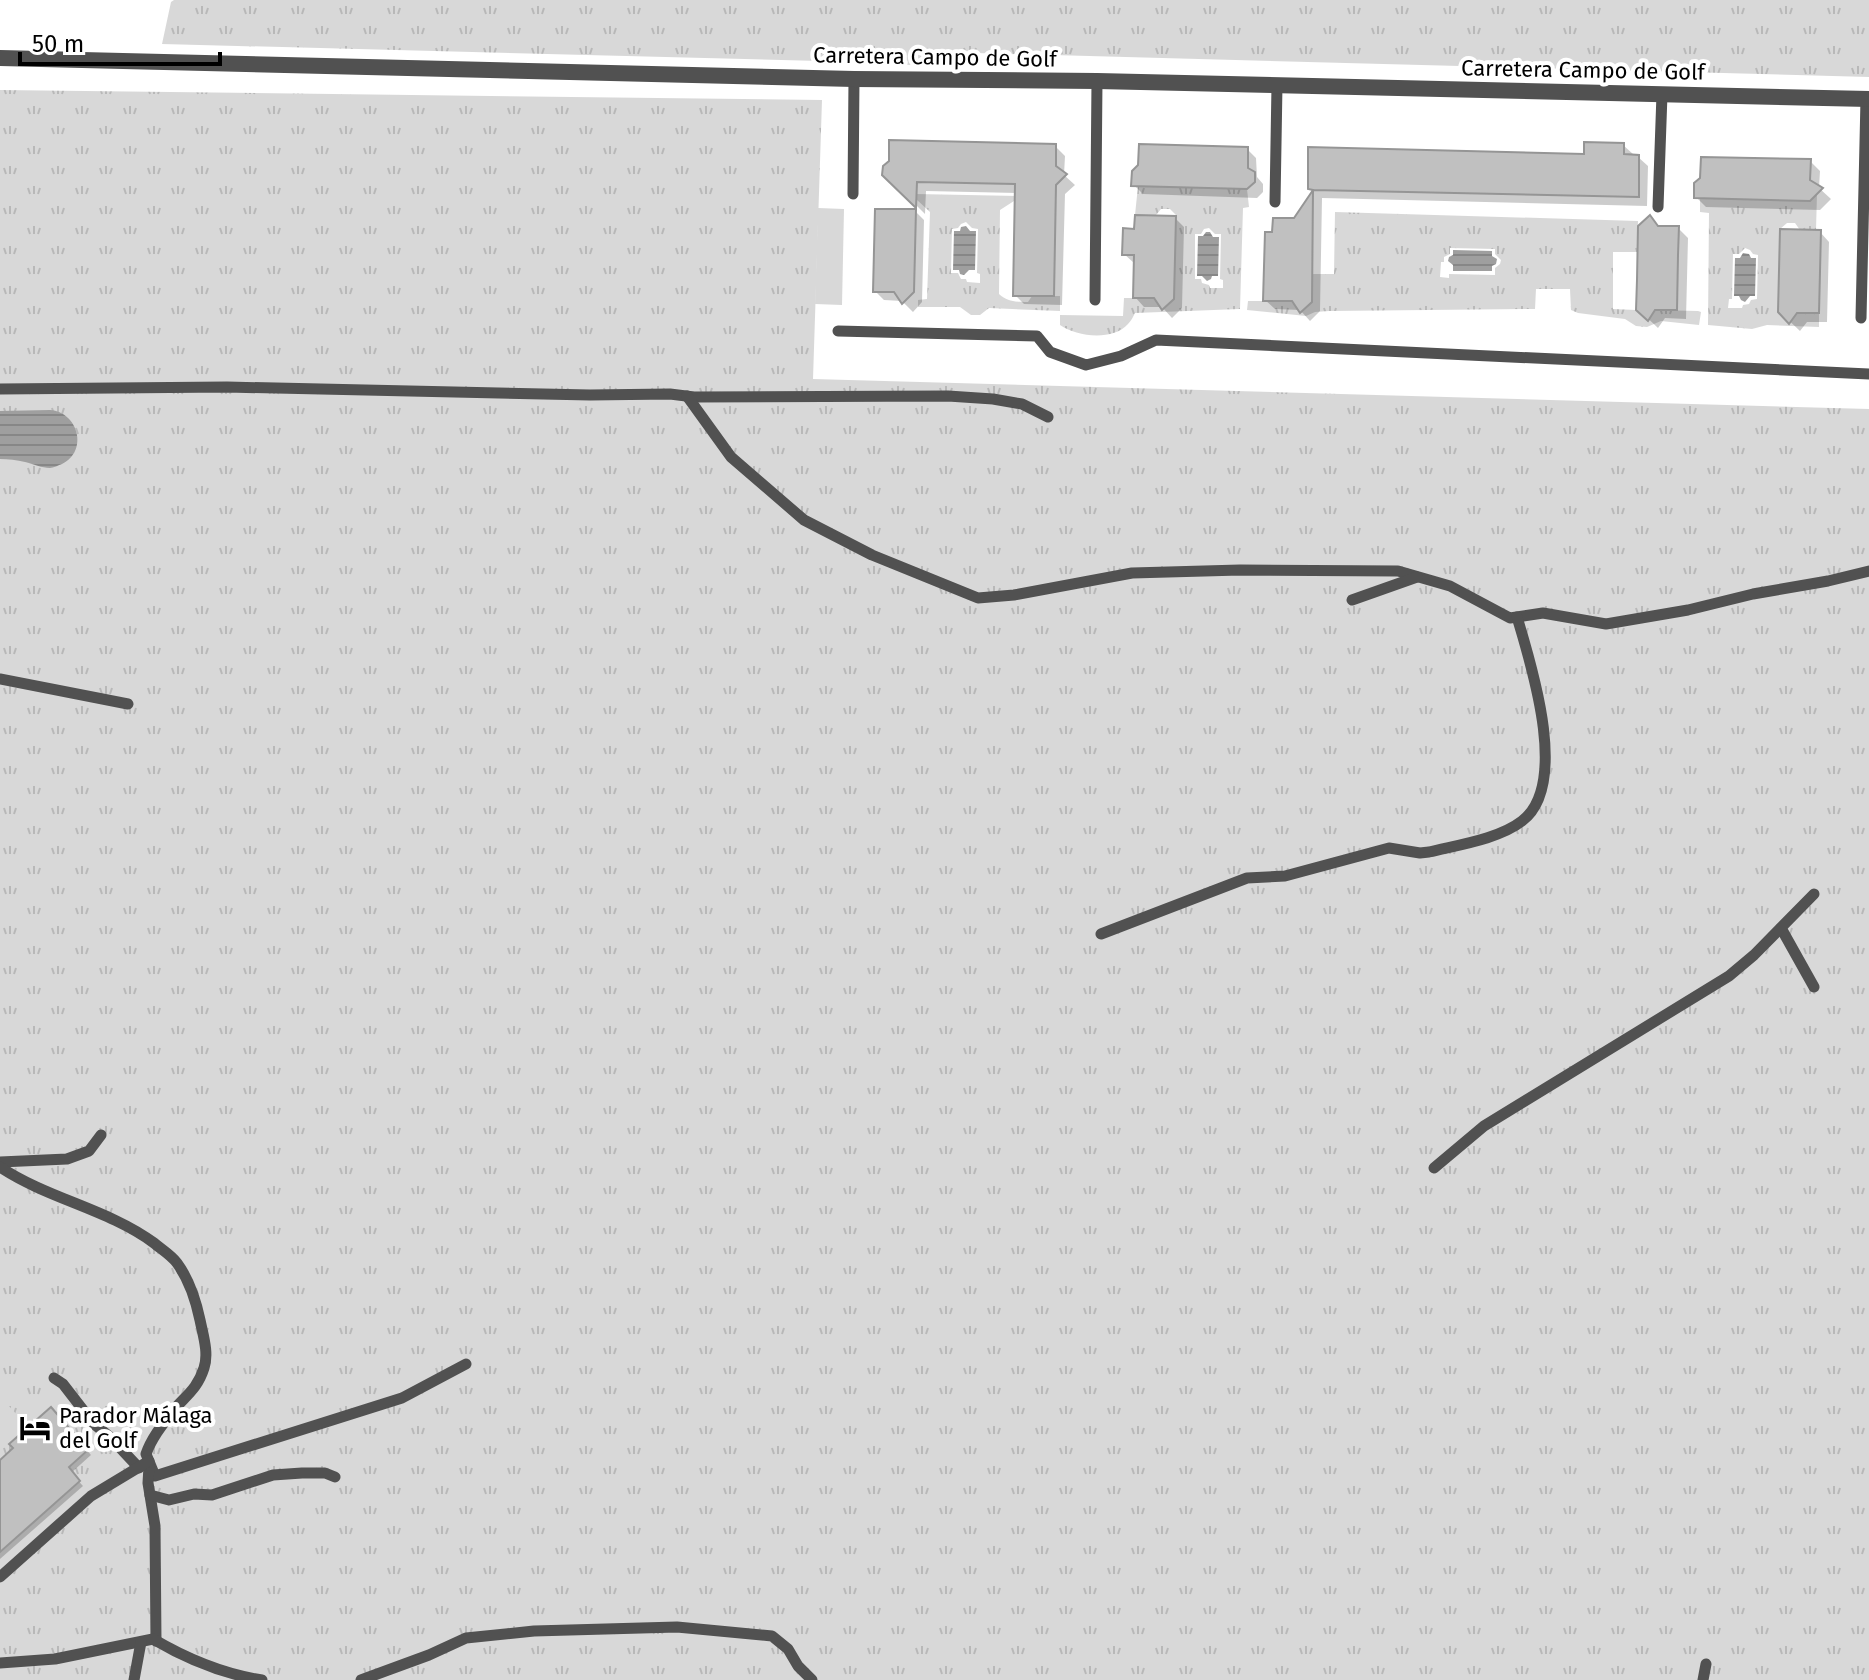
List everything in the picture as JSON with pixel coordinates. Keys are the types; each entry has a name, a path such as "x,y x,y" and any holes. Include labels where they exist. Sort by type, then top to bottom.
{"street":[{"name":"Carretera Campo de Golf","path":"0,58 1868,99"}],"lane":[{"path":"853,194 854,79"},
{"path":"1095,300 1097,81"},
{"path":"1275,202 1277,85"},
{"path":"1658,207 1662,94"},
{"path":"1861,318 1868,99"},
{"path":"838,331 1037,336 1050,352 1086,365 1121,356 1156,340 1869,374"},
{"path":"0,389 227,387 590,395 948,396 1022,404 1048,417"},
{"path":"687,396 731,457 804,520 872,555 978,598 1014,595 1132,573 1398,571 1450,586 1510,618 1543,613 1606,624 1688,610 1869,571"},
{"path":"1352,600 1418,577"},
{"path":"1101,934 1247,878 1285,876 1389,848 1429,852 1489,836 1521,822 1532,812 1539,798 1545,753 1532,665 1517,617"},
{"path":"0,679 128,704"},
{"path":"1434,1168 1484,1126 1729,976 1780,934 1814,894"},
{"path":"1780,934 1814,987"},
{"path":"0,1164 67,1159 89,1151 101,1135"},
{"path":"0,1164 29,1184 138,1231 176,1261 198,1309 205,1365 198,1383 174,1410 150,1445 144,1464 155,1526 156,1641"},
{"path":"54,1378 63,1384 94,1424 155,1476 402,1398 466,1364"},
{"path":"0,1577 91,1496 144,1464"},
{"path":"150,1495 169,1500 194,1494 212,1495 273,1475 325,1473 335,1477"},
{"path":"366,1679 466,1638 534,1631 677,1627 772,1636 788,1649 798,1666 812,1680"},
{"path":"0,1663 55,1659 153,1639 195,1661 239,1677 262,1680"},
{"path":"134,1680 141,1642"},
{"path":"1703,1680 1706,1664"}],"green space":[{"path":"174,0 1869,0 1869,77 975,53 943,54 934,66 162,44"},
{"path":"0,90 822,100 813,379 1869,409 1869,1680 0,1680"},
{"path":"1138,186 1247,189 1249,207 1243,208 1240,309 1135,313 1121,329 1104,335 1076,332 1060,325 1060,315 1123,316 1124,298 1154,298 1159,305 1167,305 1174,299 1176,215 1170,209 1161,209 1156,215 1135,215","holes":["1209,228 1215,234 1221,234 1220,279 1223,280 1223,288 1210,288 1201,279 1195,279 1195,234"]},
{"path":"916,194 1024,196 1024,201 1014,201 1000,210 999,294 1020,302 1028,302 1032,296 1060,296 1060,311 989,308 980,315 971,315 960,307 918,307 918,300 927,299 930,212 916,199","holes":["966,222 978,229 977,273 980,274 980,283 967,282 958,273 951,273 952,229"]},
{"path":"1817,194 1816,230 1800,230 1795,223 1787,223 1780,229 1778,312 1784,319 1793,319 1797,313 1819,313 1819,327 1767,325 1752,329 1708,325 1709,213 1700,212 1700,198 1810,201","holes":["1745,248 1758,255 1757,299 1742,308 1728,308 1729,299 1732,299 1733,254 1739,254"]},
{"path":"818,208 844,209 842,305 815,304"},
{"path":"1335,212 1638,221 1637,252 1613,252 1613,309 1636,310 1651,316 1655,310 1701,312 1699,325 1661,321 1647,327 1636,326 1625,319 1571,310 1570,289 1536,289 1535,309 1329,311 1306,316 1247,310 1248,301 1292,301 1297,308 1305,308 1312,274 1334,274","holes":["1450,248 1495,249 1501,260 1495,268 1495,275 1449,274 1449,278 1440,277 1441,262 1450,254"]},
{"path":"0,1396 27,1426 0,1451"}],"shaded area":[{"path":"966,226 970,231 976,231 975,270 969,270 964,275 959,270 953,270 954,231"},
{"path":"1206,232 1219,237 1218,276 1212,276 1207,281 1197,276 1198,236"},
{"path":"1453,250 1492,251 1492,256 1497,259 1496,264 1492,266 1492,271 1453,271 1453,265 1448,261"},
{"path":"1743,253 1756,258 1755,296 1750,296 1745,302 1734,296 1735,258 1740,258"},
{"path":"50,410 67,417 77,433 75,450 70,458 50,468 0,459 0,411"}],"building":[{"path":"889,140 1056,144 1056,166 1067,174 1056,185 1054,296 1013,296 1015,184 917,182 916,208 882,175 883,166 889,161"},
{"path":"1584,142 1624,143 1624,154 1639,155 1639,197 1308,189 1308,147 1584,154"},
{"path":"1139,144 1248,147 1248,168 1255,172 1255,182 1247,189 1131,186 1132,171 1138,165"},
{"path":"1701,157 1811,159 1810,180 1823,188 1810,201 1694,198 1694,183 1700,178"},
{"path":"1313,190 1312,302 1300,313 1292,301 1263,301 1265,232 1272,232 1273,218 1294,218"},
{"path":"875,209 916,209 914,292 902,304 894,292 873,292"},
{"path":"1135,215 1176,216 1174,299 1162,310 1154,298 1133,298 1134,255 1122,255 1123,228 1134,229"},
{"path":"1650,215 1658,226 1679,226 1677,310 1655,310 1648,321 1636,310 1638,226"},
{"path":"1780,229 1821,230 1819,313 1797,313 1789,324 1778,312"},
{"name":"Parador Málaga del Golf","path":"51,1407 88,1450 69,1467 80,1481 0,1552 0,1460 13,1448 9,1444"}],"place":[{"name":"Parador Málaga del Golf","path":"35,1428"}]}
